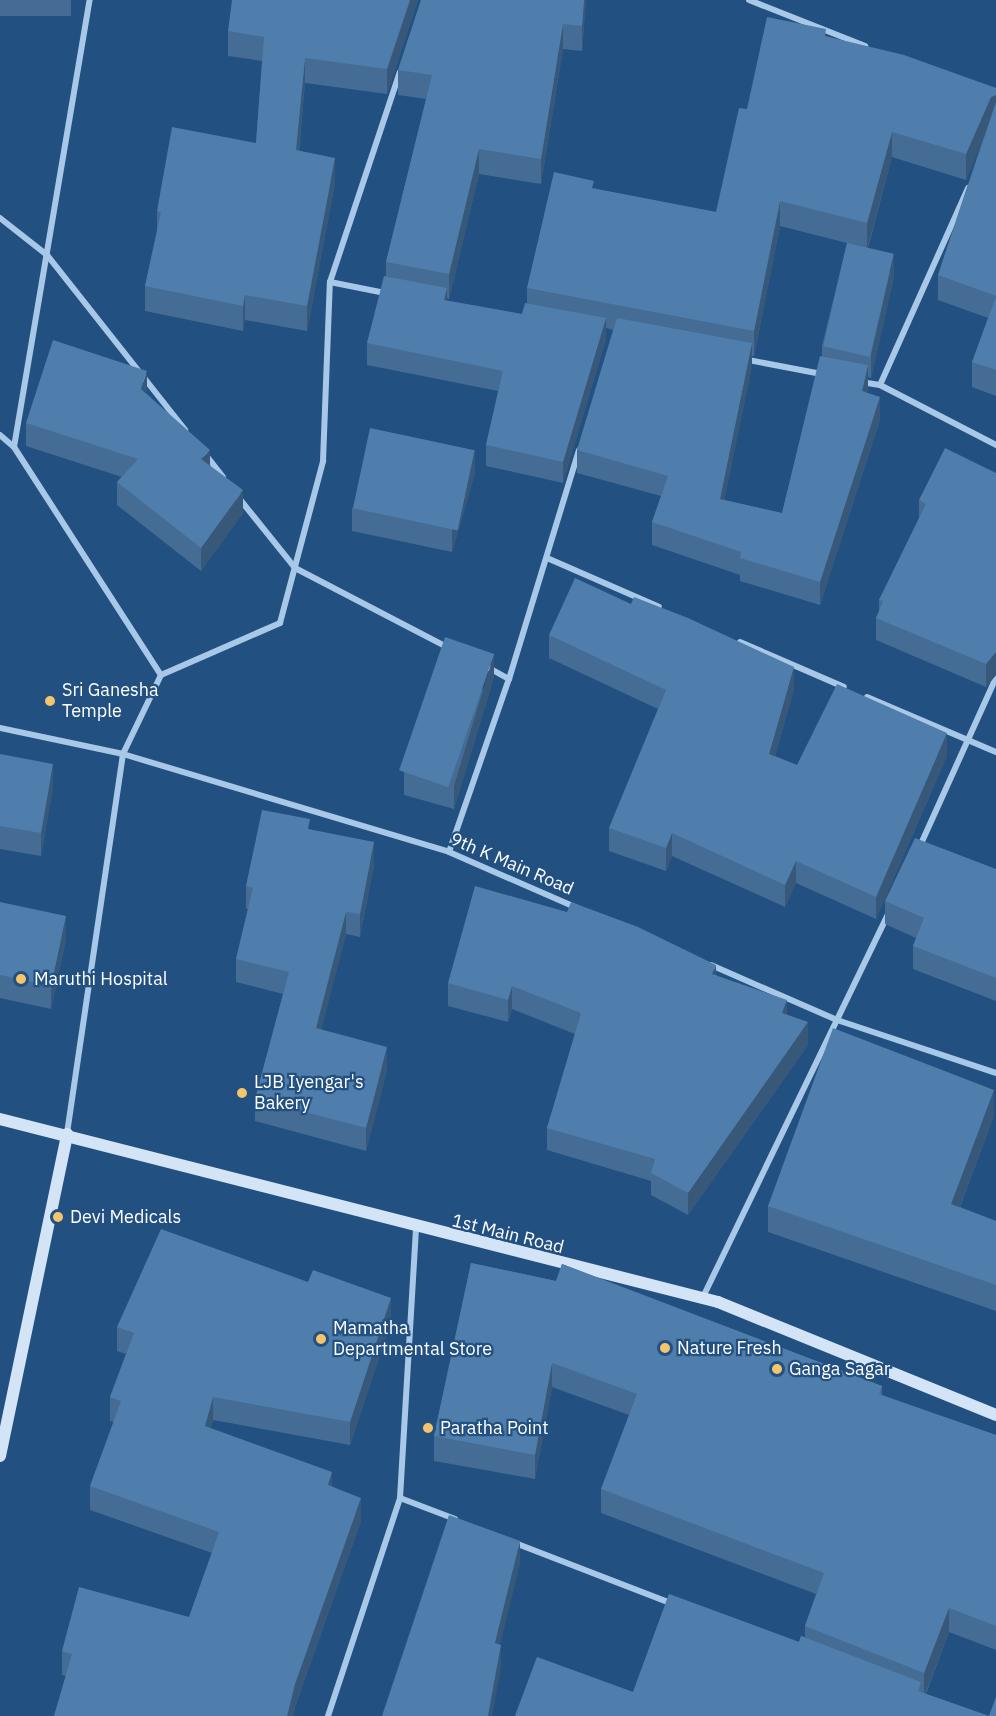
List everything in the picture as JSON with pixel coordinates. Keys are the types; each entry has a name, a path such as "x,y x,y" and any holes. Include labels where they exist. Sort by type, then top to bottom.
{"street":[{"path":"14,447 90,0"},
{"path":"749,0 878,52"},
{"path":"0,1456 67,1134 123,754 161,675 280,623 323,461 330,282 405,57"},
{"path":"880,385 972,179"},
{"path":"0,219 47,255 193,439"},
{"path":"330,282 401,296"},
{"path":"729,357 834,376"},
{"path":"845,379 880,385 996,445"},
{"path":"0,435 14,447 161,675"},
{"path":"448,852 509,679 583,435"},
{"path":"200,448 295,568 458,652"},
{"path":"547,558 666,610"},
{"path":"731,638 850,690"},
{"path":"479,663 509,679"},
{"path":"914,860 996,678"},
{"path":"861,695 996,752"},
{"name":"9th K Main Road","path":"0,728 123,754 448,852 589,913"},
{"path":"701,1301 893,902"},
{"path":"697,959 837,1020 996,1073"},
{"name":"1st Main Road","path":"0,1119 67,1134 416,1229 701,1301 718,1302 996,1415"},
{"path":"328,1716 400,1498 416,1229"},
{"path":"400,1498 467,1524"},
{"path":"500,1537 679,1607"}],"building":[{"path":"232,0 410,0 387,69 305,58 296,150 335,158 307,306 245,295 243,306 145,286 161,212 157,211 172,127 256,143 264,37 228,31"},
{"path":"421,0 584,0 582,26 563,24 541,159 479,149 449,274 386,262 432,75 398,70"},
{"path":"767,17 826,29 825,36 904,55 996,88 996,95 991,97 966,154 892,132 867,223 780,201 754,331 527,288 554,172 594,181 592,188 716,212 739,108 747,109"},
{"path":"996,102 996,296 938,275"},
{"path":"847,243 894,254 870,357 823,346"},
{"path":"384,276 447,288 444,300 522,314 525,303 606,318 563,462 486,445 503,371 367,343"},
{"path":"996,297 996,370 972,362"},
{"path":"617,318 752,343 720,499 782,513 820,356 868,365 862,391 880,397 820,582 740,558 741,552 652,522 668,476 577,450"},
{"path":"53,340 147,371 141,389 210,450 201,459 243,490 201,548 117,482 138,459 26,423"},
{"path":"370,428 475,450 458,530 353,508"},
{"path":"945,448 996,473 996,652 986,664 876,618 883,601 879,600 926,504 919,500"},
{"path":"575,578 631,604 634,597 688,618 794,667 769,754 797,765 837,684 947,733 876,897 796,861 785,885 672,833 666,848 609,828 666,690 549,635"},
{"path":"445,637 494,654 448,787 399,770"},
{"path":"0,754 53,764 41,833 0,826"},
{"path":"262,810 310,819 308,829 374,842 360,914 346,912 316,1028 387,1047 366,1128 255,1099 289,972 236,959 253,888 246,886"},
{"path":"915,838 996,869 996,978 913,946 924,918 885,901"},
{"path":"475,886 567,912 571,902 638,927 716,965 712,974 787,1000 782,1013 808,1022 688,1193 651,1173 655,1159 547,1128 581,1013 512,986 508,1000 448,983"},
{"path":"0,902 66,916 51,986 0,975"},
{"path":"833,1028 994,1090 951,1204 996,1221 996,1285 768,1206"},
{"path":"161,1229 308,1282 313,1270 391,1298 350,1422 213,1397 205,1426 332,1472 328,1485 361,1498 295,1684 287,1716 54,1716 72,1654 62,1651 79,1587 189,1617 219,1532 90,1486 121,1401 110,1397 134,1333 117,1327"},
{"path":"471,1263 556,1281 562,1264 882,1386 879,1394 996,1435 996,1626 949,1608 924,1673 805,1626 824,1573 601,1489 637,1394 552,1363 535,1455 434,1436"},
{"path":"449,1515 520,1541 495,1643 501,1645 488,1716 382,1716"},
{"path":"669,1594 799,1642 801,1636 921,1682 918,1691 989,1716 515,1716 537,1657 633,1692"},
{"path":"996,1697 996,1716 989,1716"}],"place":[{"name":"Sri Ganesha Temple","path":"50,701"},
{"name":"Maruthi Hospital","path":"21,979"},
{"name":"LJB Iyengar's Bakery","path":"242,1093"},
{"name":"Devi Medicals","path":"58,1217"},
{"name":"Mamatha Departmental Store","path":"321,1339"},
{"name":"Nature Fresh","path":"665,1348"},
{"name":"Ganga Sagar","path":"777,1369"},
{"name":"Paratha Point","path":"428,1428"}]}
